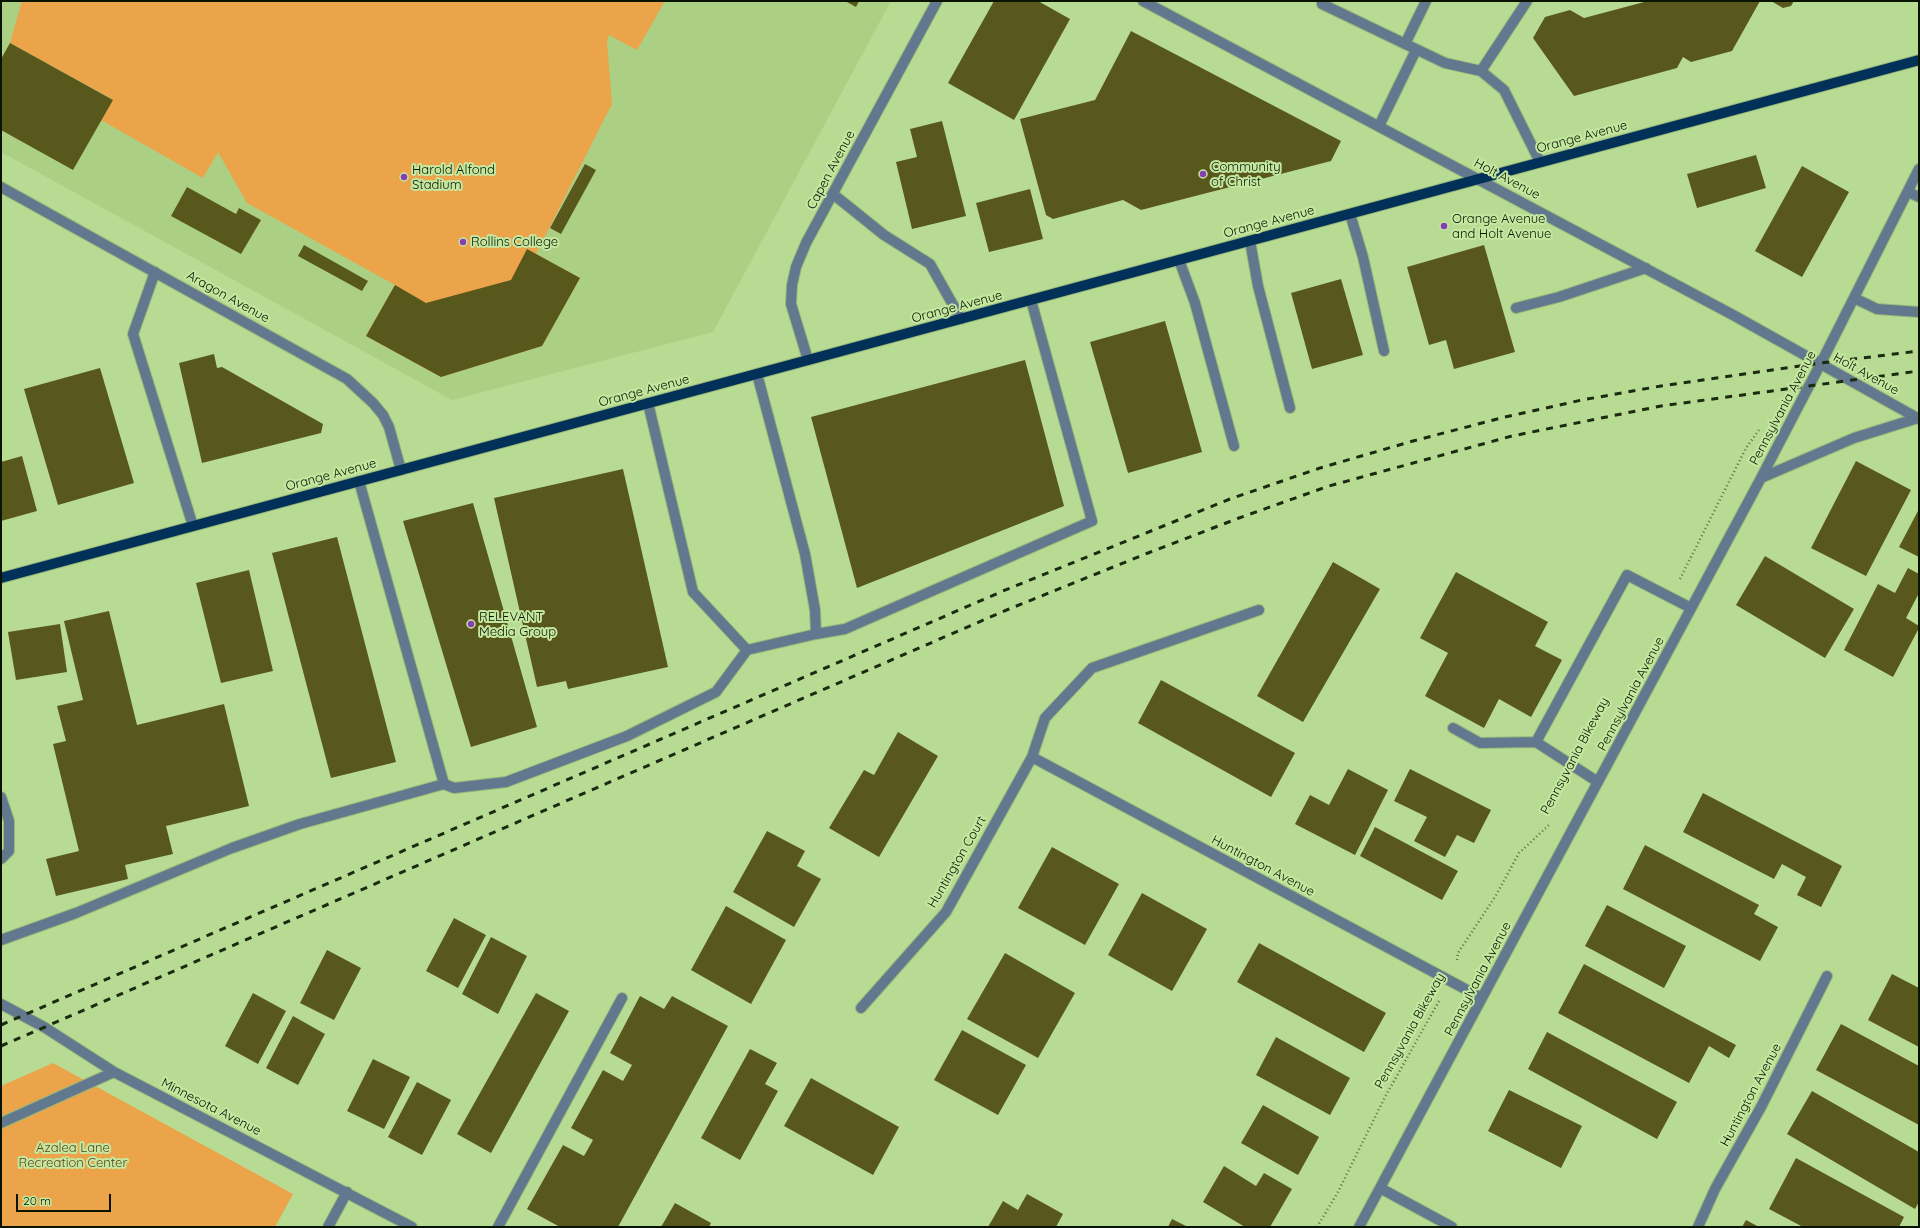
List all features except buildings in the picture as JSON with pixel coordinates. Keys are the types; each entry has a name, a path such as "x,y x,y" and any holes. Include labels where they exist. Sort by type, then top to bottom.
{"main road":[{"name":"Orange Avenue","path":"1,578 1919,60"}],"street":[{"name":"Capen Avenue","path":"808,360 791,304 792,285 796,267 806,243 937,1"},
{"name":"Holt Avenue","path":"1143,1 1646,268 1821,363 1919,419"},
{"path":"1322,1 1322,4 1445,63 1481,71 1504,90 1540,162"},
{"path":"1405,44 1426,1"},
{"path":"1481,71 1527,1"},
{"path":"1379,126 1416,50"},
{"name":"Pennsylvania Avenue","path":"1359,1227 1761,478 1919,169"},
{"name":"Aragon Avenue","path":"1,187 347,379 373,403 383,415 389,427 401,470"},
{"path":"1908,192 1919,197"},
{"path":"833,194 884,235 930,264 960,319"},
{"path":"1350,214 1363,257 1384,352"},
{"path":"1250,241 1258,286 1290,408"},
{"path":"1179,260 1195,303 1234,446"},
{"path":"1516,308 1559,297 1646,268"},
{"path":"155,272 133,334 193,526"},
{"path":"1854,298 1877,309 1919,312"},
{"path":"1,940 76,913 232,848 300,824 444,784 454,788 506,782 627,736 716,692 747,650 845,629 1092,521 1031,300"},
{"path":"757,374 805,554 815,610 816,634"},
{"path":"648,403 693,592 747,650"},
{"path":"1761,478 1854,438 1919,419"},
{"path":"359,481 444,784"},
{"path":"1536,742 1627,576 1691,608"},
{"name":"Huntington Court","path":"861,1008 946,912 1032,757 1045,718 1092,668 1259,610"},
{"path":"1453,728 1480,743 1536,742 1598,782"},
{"name":"Huntington Avenue","path":"1032,757 1482,998"},
{"path":"1,797 9,821 4,839 9,851 1,859"},
{"name":"Huntington Avenue","path":"1698,1227 1715,1189 1761,1107 1827,976"},
{"path":"498,1227 622,998"},
{"name":"Minnesota Avenue","path":"1,1004 44,1027 114,1072 412,1227"},
{"path":"1,1123 114,1072"},
{"path":"1380,1188 1452,1227"},
{"path":"328,1227 347,1192"}],"path":[{"path":"1670,597 1746,448 1760,430"},
{"name":"Pennsyvania Bikeway","path":"1317,1227 1338,1192 1385,1097 1428,1018 1451,982 1458,953 1495,897 1519,853 1551,823"}],"shaded area":[{"name":"Rollins College","path":"1,1 891,1 713,332 452,400 1,152"}],"green space":[{"name":"Harold Alfond Stadium","path":"22,1 665,1 637,50 609,35 607,42 612,104 536,254 580,278 542,346 441,377 366,336 395,285 247,203 218,152 203,178 101,120 112,99 10,43"},
{"name":"Azalea Lane Recreation Center","path":"53,1063 293,1194 275,1227 1,1227 1,1086"}],"railway":[{"path":"1,1025 1003,591 1230,499 1320,468 1413,441 1505,417 1582,400 1661,386 1821,363 1919,351"},
{"path":"1,1046 1009,609 1239,518 1329,486 1512,436 1661,406 1919,371"}],"place":[{"name":"Community of Christ","path":"1203,174"},
{"name":"Harold Alfond Stadium","path":"404,177"},
{"name":"Orange Avenue and Holt Avenue","path":"1444,226"},
{"name":"Rollins College","path":"463,242"},
{"name":"RELEVANT Media Group","path":"471,624"}]}
